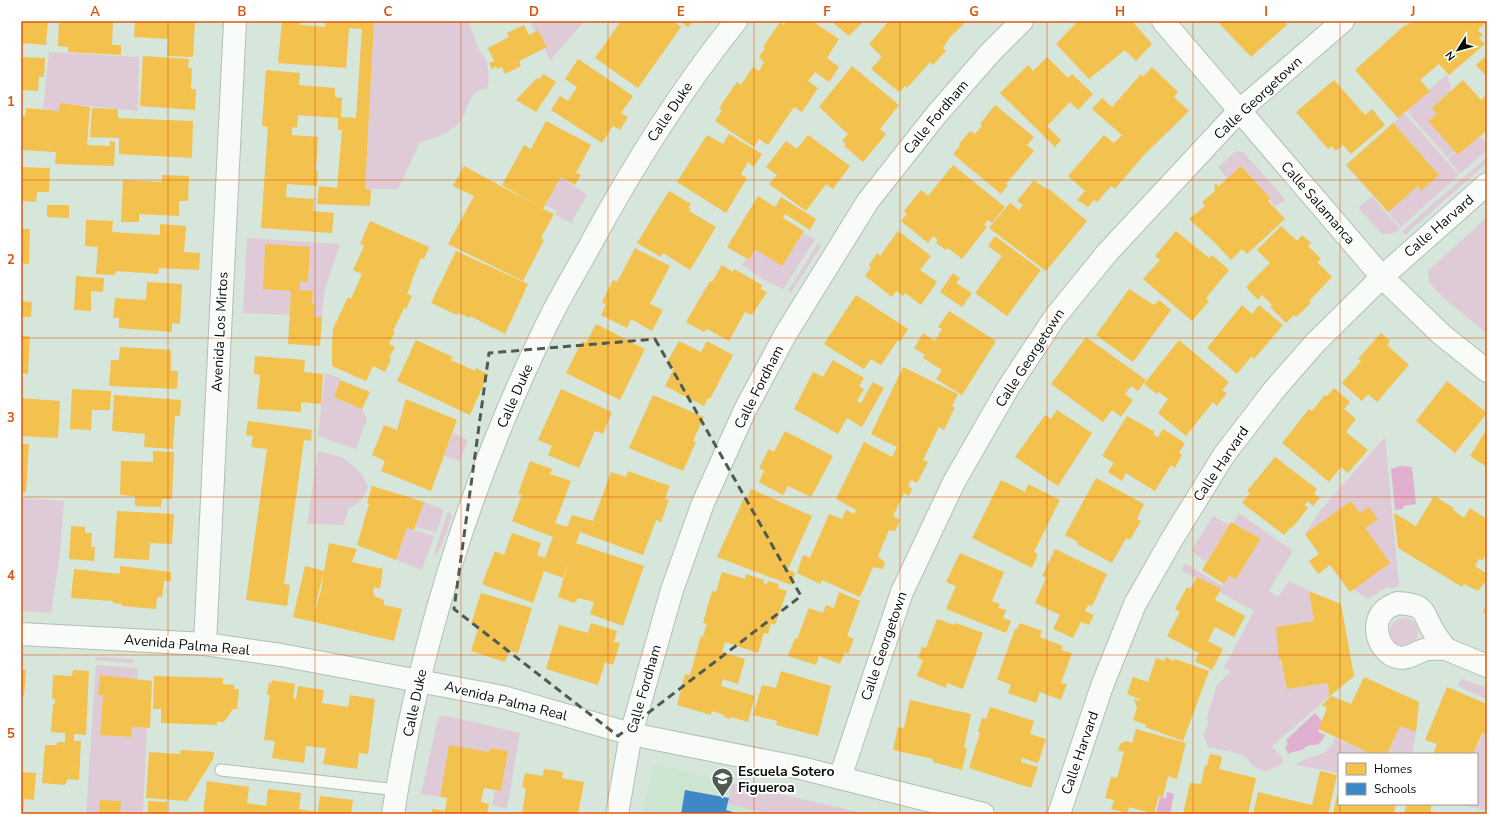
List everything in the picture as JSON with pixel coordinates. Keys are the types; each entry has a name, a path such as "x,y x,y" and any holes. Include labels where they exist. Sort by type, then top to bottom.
{"street":[{"name":"Avenida Los Mirtos","path":"205,644 235,21"},
{"name":"Calle Duke","path":"393,814 419,681 438,606 457,542 494,442 544,329 624,181 708,56 736,21"},
{"name":"Calle Fordham","path":"617,814 631,734 672,590 703,503 745,410 785,335 868,201 936,115 990,53 1022,21"},
{"name":"Calle Salamanca","path":"1163,21 1382,276 1441,334 1487,371"},
{"name":"Calle Georgetown","path":"840,778 902,592 954,482 1008,388 1055,317 1107,253 1239,111 1343,21"},
{"name":"Calle Harvard","path":"1059,814 1102,686 1135,604 1172,539 1224,455 1274,390 1316,342 1382,276 1487,184"},
{"name":"Avenida Palma Real","path":"21,634 205,644 281,655 503,697 631,734 801,768 983,814"},
{"path":"1446,649 1487,666"}],"lane":[{"path":"222,770 397,790"}],"highlighted area":[{"path":"655,339 801,596 618,736 454,609 489,353"}],"shaded area":[{"path":"374,21 477,21 469,24 479,50 487,61 489,82 486,89 475,93 463,118 455,127 441,135 420,142 398,189 365,189"},
{"path":"530,21 584,22 550,60 544,48 547,47 538,30 535,32"},
{"path":"49,52 139,57 138,111 60,103 59,111 43,109"},
{"path":"1447,74 1451,90 1432,108 1437,114 1428,121 1455,151 1447,157 1406,110"},
{"path":"1404,113 1459,175 1401,227 1388,212 1418,186 1421,191 1439,175 1393,123"},
{"path":"1480,136 1487,145 1487,150 1460,174 1448,159 1455,152 1459,155"},
{"path":"1236,151 1243,152 1286,200 1275,206 1242,166 1227,179 1218,167"},
{"path":"1487,157 1487,163 1405,235 1402,231"},
{"path":"561,177 587,195 571,223 555,215 557,211 546,205"},
{"path":"1372,196 1400,229 1395,233 1382,234 1358,208"},
{"path":"1487,217 1487,333 1434,288 1429,282 1428,271"},
{"path":"803,233 815,240 783,289 764,280 742,265 746,259 749,260 755,249 782,265"},
{"path":"247,238 340,244 325,289 322,317 314,317 315,304 312,304 313,291 300,290 300,281 308,281 310,248 265,245 263,289 291,291 290,315 243,313"},
{"path":"818,243 821,246 790,294 788,291"},
{"path":"325,373 340,378 334,397 362,409 367,419 356,449 318,436"},
{"path":"453,433 468,440 460,461 444,456"},
{"path":"1385,437 1399,585 1392,589 1387,587 1368,599 1353,589 1365,528 1378,519 1369,507 1360,513 1351,501 1305,534 1320,511"},
{"path":"318,451 344,458 362,474 368,487 361,501 348,509 344,525 307,524"},
{"path":"1401,466 1412,467 1416,504 1403,506 1403,509 1395,510 1391,469"},
{"path":"21,498 64,501 60,553 51,613 21,611"},
{"path":"424,502 444,510 436,533 415,526"},
{"path":"448,511 452,516 436,556 434,554"},
{"path":"1239,513 1293,551 1269,591 1278,597 1289,581 1309,591 1314,621 1276,627 1279,647 1277,647 1287,689 1328,683 1329,697 1272,746 1281,756 1283,763 1265,772 1253,766 1246,757 1237,753 1208,747 1203,735 1208,724 1207,717 1217,685 1231,671 1224,668 1254,611 1181,570 1185,563 1222,586 1229,576 1236,579 1261,539 1233,523"},
{"path":"1213,516 1229,525 1206,562 1191,551"},
{"path":"407,528 434,536 422,570 396,560"},
{"path":"1404,618 1414,622 1418,632 1414,642 1404,646 1394,642 1390,632 1394,622"},
{"path":"95,657 132,659 135,663 95,660"},
{"path":"96,665 138,668 137,680 100,675 98,695 103,695 100,735 131,737 132,727 147,728 143,814 86,814"},
{"path":"1462,679 1487,688 1487,699 1457,686"},
{"path":"1315,713 1322,721 1318,732 1325,735 1323,739 1319,744 1307,746 1301,750 1289,754 1285,747 1288,744 1286,740"},
{"path":"444,715 520,733 507,809 492,805 495,790 501,791 508,751 490,748 489,752 449,745 440,797 421,794 438,719"},
{"path":"1487,725 1487,805 1485,810 1462,805 1478,805 1478,753 1473,753"},
{"path":"1400,726 1416,732 1412,753 1387,753"},
{"path":"1335,738 1369,753 1338,753 1338,773 1296,765 1308,758 1323,753 1331,745"},
{"name":"Escuela Sotero Figueroa","path":"654,764 732,783 867,814 642,814"},
{"path":"732,783 867,814 769,814 728,804"},
{"path":"1167,792 1174,794 1170,814 1156,814 1160,797 1166,798"}],"building: Homes":[{"path":"21,21 48,21 46,45 21,43"},
{"path":"59,21 113,21 112,45 121,45 121,55 68,52 68,47 58,46"},
{"path":"135,21 195,21 193,57 167,56 168,39 134,37"},
{"path":"282,21 301,21 300,25 325,27 325,21 374,21 365,189 371,190 370,206 317,204 319,186 337,188 342,130 338,130 338,118 298,115 297,128 292,127 292,135 318,137 316,171 318,171 317,186 287,184 286,197 314,199 313,211 334,213 332,233 261,228 268,127 262,126 266,70 300,73 299,85 335,88 335,97 342,98 341,117 356,118 362,29 349,28 346,68 278,63"},
{"path":"621,21 673,21 681,27 638,88 595,58"},
{"path":"680,21 693,21 688,27"},
{"path":"786,21 812,21 839,39 827,58 839,67 829,82 815,72 808,81 818,88 802,112 794,107 768,145 759,139 754,147 715,121 722,110 719,108 737,82 741,85 753,67 759,71 764,62 759,57 765,48 763,47 780,22 784,25"},
{"path":"831,21 864,21 849,36"},
{"path":"889,21 967,21 950,37 943,48 946,51 933,65 930,62 907,88 905,86 899,92 871,69 882,57 869,44"},
{"path":"1078,21 1132,21 1152,44 1136,61 1125,50 1089,79 1056,44"},
{"path":"1217,21 1289,21 1286,23 1287,25 1251,57"},
{"path":"1412,21 1487,21 1478,30 1483,35 1479,38 1485,44 1449,75 1439,64 1420,80 1430,91 1398,118 1355,70 1405,25 1406,26"},
{"path":"524,25 529,35 538,30 547,47 519,61 521,66 505,74 502,67 497,69 496,66 492,69 489,63 494,61 488,48 509,37 507,33"},
{"path":"1487,55 1487,77 1476,65"},
{"path":"143,56 189,59 188,68 192,68 191,89 196,89 195,110 140,106"},
{"path":"21,57 45,58 44,77 39,77 38,91 21,90"},
{"path":"1047,57 1068,78 1072,74 1093,94 1078,110 1070,102 1047,126 1061,140 1055,147 1000,93 1028,65 1033,71"},
{"path":"578,59 633,96 621,113 628,117 620,130 613,126 602,143 551,110 560,96 568,101 577,87 565,79"},
{"path":"852,66 899,105 880,129 886,134 863,162 844,146 846,144 842,141 848,134 819,107"},
{"path":"1152,67 1178,92 1174,97 1189,111 1143,156 1115,189 1111,186 1097,202 1094,200 1088,207 1077,200 1085,191 1068,176 1104,135 1114,143 1122,135 1092,109 1102,98 1112,107 1141,74 1143,77"},
{"path":"543,74 556,82 536,112 516,100 537,78 540,79"},
{"path":"1334,80 1365,115 1372,109 1385,125 1351,154 1343,145 1336,151 1331,146 1328,149 1296,112"},
{"path":"1463,80 1481,100 1487,94 1487,130 1458,155 1428,121 1437,114 1432,108"},
{"path":"60,103 90,107 87,145 110,146 110,141 115,142 114,166 55,164 56,152 21,150 21,116 25,116 26,108 59,111"},
{"path":"995,105 1034,137 1027,145 1034,151 1006,184 1008,185 1001,194 953,154 970,131 975,134 982,126 980,124"},
{"path":"92,108 118,109 118,118 193,121 192,158 119,154 119,138 90,137"},
{"path":"546,121 591,145 576,173 581,175 575,185 561,177 543,209 554,214 541,238 544,240 523,281 448,244 474,196 453,186 464,166 536,205 502,185 524,145 531,149"},
{"path":"1393,123 1439,175 1421,191 1418,186 1388,212 1346,165"},
{"path":"729,134 762,154 754,167 748,162 741,174 747,178 726,213 677,182 707,135 723,144"},
{"path":"808,135 850,166 833,189 826,184 806,211 769,184 777,175 766,167 786,141 797,149"},
{"path":"953,165 1005,207 992,223 988,220 984,225 987,227 962,259 948,248 946,250 936,243 938,240 933,236 928,243 901,221 907,214 904,211 921,190 928,196"},
{"path":"1241,166 1270,198 1268,201 1285,219 1247,254 1242,249 1231,260 1189,219 1205,206 1202,202 1215,191 1214,186 1216,184 1219,186"},
{"path":"21,167 50,168 49,192 37,192 36,202 21,201"},
{"path":"162,175 189,176 188,201 179,201 179,216 139,214 139,222 121,222 123,180 162,182"},
{"path":"1034,180 1048,190 1049,189 1087,221 1046,271 989,228 1010,203 1019,210 1023,205 1017,201"},
{"path":"669,191 691,204 688,208 691,209 689,211 716,227 690,270 663,253 661,257 637,243"},
{"path":"758,196 775,207 781,197 816,219 810,230 785,214 783,218 804,231 782,266 755,249 749,260 727,247"},
{"path":"47,205 69,205 69,218 47,217"},
{"path":"86,220 113,221 112,232 160,235 160,224 186,226 184,252 200,253 199,270 159,268 158,274 116,271 115,275 96,274 98,247 85,246"},
{"path":"370,221 429,247 424,259 421,258 411,282 407,294 412,296 406,309 404,308 393,331 395,332 389,344 395,347 389,358 391,359 385,372 373,366 366,381 332,366 332,348 333,329 348,297 351,299 362,274 353,270 364,246 360,244"},
{"path":"1281,226 1297,241 1302,235 1311,243 1308,246 1321,259 1317,262 1332,277 1309,301 1311,303 1296,317 1294,315 1286,323 1270,307 1272,305 1262,295 1258,300 1246,287 1270,263 1257,250"},
{"path":"21,229 30,229 29,264 21,263"},
{"path":"898,231 931,256 920,270 937,282 921,305 905,293 903,296 896,291 892,297 865,276 871,267 869,265 877,253 880,256"},
{"path":"1176,231 1209,258 1212,255 1229,270 1206,298 1209,301 1192,321 1143,279 1160,260 1155,256"},
{"path":"995,236 1041,270 1007,316 975,293 1002,256 988,246"},
{"path":"265,244 310,247 308,282 300,281 300,290 313,291 312,304 315,304 314,317 322,317 320,346 288,344 291,291 263,289"},
{"path":"635,248 670,266 650,304 663,310 652,331 631,319 627,328 601,315 606,305 602,302 613,280 617,282"},
{"path":"456,251 528,284 505,334 470,316 470,318 458,313 457,315 431,303"},
{"path":"722,265 733,272 734,269 762,285 761,289 767,292 752,315 745,312 729,341 707,329 704,332 686,322 710,281 712,282"},
{"path":"953,273 960,278 956,283 972,293 962,307 940,292"},
{"path":"76,276 104,278 103,292 91,291 91,311 74,310"},
{"path":"147,282 182,284 180,324 172,323 172,332 119,328 119,318 113,318 115,298 146,300"},
{"path":"1129,289 1154,305 1159,300 1171,310 1133,362 1096,335"},
{"path":"856,295 908,329 900,342 898,340 881,365 871,359 864,369 824,344"},
{"path":"21,301 32,302 31,317 21,317"},
{"path":"1242,305 1252,314 1259,305 1283,325 1254,359 1252,356 1237,374 1207,348"},
{"path":"949,311 996,341 962,395 936,379 942,370 923,358 925,355 914,348 923,333 935,341 942,329 938,327"},
{"path":"596,324 645,349 620,400 566,373 582,341 586,343"},
{"path":"1381,333 1390,341 1387,345 1409,365 1377,402 1368,394 1362,401 1342,383 1361,361 1358,359"},
{"path":"21,336 30,336 28,374 21,373"},
{"path":"1086,337 1146,380 1138,391 1131,386 1125,394 1133,400 1121,417 1112,410 1103,422 1051,384"},
{"path":"416,340 453,357 451,360 475,371 476,368 488,374 470,415 397,381"},
{"path":"1179,340 1229,382 1222,390 1227,393 1217,406 1213,402 1186,436 1158,413 1168,399 1159,392 1157,394 1144,384"},
{"path":"679,341 701,352 707,341 733,355 710,399 708,398 704,406 665,386 674,368 666,364"},
{"path":"120,347 171,350 171,371 178,371 177,389 109,386 111,360 119,360"},
{"path":"255,356 305,360 304,372 323,374 321,404 301,402 301,412 257,409 260,375 254,374"},
{"path":"833,360 864,378 859,386 864,389 857,401 861,403 873,382 884,388 862,427 847,418 838,434 794,409 813,372 823,377"},
{"path":"903,367 958,394 952,406 955,407 944,430 939,427 923,460 928,462 917,483 911,480 908,486 912,489 909,496 904,493 893,516 900,520 895,531 889,530 878,556 885,563 883,569 873,567 860,597 822,580 820,584 797,573 803,555 810,558 829,514 842,519 846,510 854,514 856,510 836,499 864,442 892,457 897,447 871,434"},
{"path":"340,380 370,392 362,409 334,397"},
{"path":"1447,381 1487,413 1455,453 1416,421"},
{"path":"1334,388 1350,402 1344,409 1356,419 1346,432 1368,450 1348,473 1341,467 1329,482 1282,443 1309,409 1312,411 1325,395 1327,396"},
{"path":"72,389 111,391 110,410 92,410 91,430 70,429"},
{"path":"561,389 612,412 603,434 595,431 579,468 548,455 552,446 538,440"},
{"path":"114,395 181,400 180,416 175,416 173,449 144,447 145,434 112,431"},
{"path":"653,395 704,417 693,441 696,442 683,471 629,448"},
{"path":"21,398 60,401 58,438 21,436"},
{"path":"406,399 457,420 431,491 381,471 385,461 372,455 384,425 397,430"},
{"path":"1057,410 1092,433 1058,486 1015,457 1045,415 1051,419"},
{"path":"1127,416 1155,432 1153,434 1158,437 1163,429 1185,443 1179,453 1182,455 1175,468 1171,465 1155,491 1126,473 1122,481 1108,472 1114,463 1102,456"},
{"path":"248,421 312,430 311,441 304,440 284,584 290,585 287,606 246,600 267,449 251,447 253,436 246,435"},
{"path":"1487,429 1487,467 1470,456"},
{"path":"785,431 833,456 811,497 788,486 783,495 759,482 764,471 759,468 769,449 774,452"},
{"path":"21,444 29,444 26,492 21,492"},
{"path":"153,451 174,452 172,499 162,499 161,507 135,506 135,496 120,495 121,461 153,462"},
{"path":"1275,457 1317,489 1314,494 1320,498 1313,506 1307,501 1305,505 1308,508 1292,528 1291,527 1284,535 1242,503 1250,493 1247,491"},
{"path":"530,461 552,469 550,474 571,481 555,523 567,527 572,515 593,521 611,472 626,477 628,471 670,486 665,498 669,500 661,522 656,520 643,555 580,532 576,543 644,566 623,626 590,614 594,602 579,598 574,603 558,597 570,557 563,578 544,571 533,603 482,584 495,551 504,555 512,533 541,543 537,555 545,558 553,537 512,521 522,495 518,494"},
{"path":"1096,478 1144,504 1137,519 1141,521 1130,540 1126,538 1112,563 1077,544 1078,542 1065,535"},
{"path":"1001,480 1025,492 1028,484 1060,500 1034,552 1038,554 1032,568 972,538"},
{"path":"372,486 424,502 414,530 407,528 396,560 357,545 369,504 367,503"},
{"path":"751,489 812,516 788,569 795,573 791,585 717,557 744,498 747,500"},
{"path":"1434,496 1454,508 1453,510 1464,518 1470,508 1487,519 1487,553 1483,560 1479,559 1475,566 1487,574 1487,580 1478,591 1464,584 1462,587 1398,548 1394,513 1416,526"},
{"path":"1351,501 1360,513 1369,507 1378,519 1365,528 1390,563 1350,592 1330,565 1318,574 1309,561 1319,554 1305,534"},
{"path":"117,511 174,514 172,544 150,543 149,560 114,558"},
{"path":"1231,522 1261,539 1236,579 1229,576 1224,584 1202,570"},
{"path":"71,526 85,527 85,533 92,533 91,547 95,547 94,561 69,559"},
{"path":"329,543 357,549 352,562 383,569 380,589 374,587 373,593 376,597 384,600 384,605 402,609 394,641 293,617 305,566 324,571","holes":["323,575 321,591 313,615"]},
{"path":"1055,549 1107,574 1092,606 1088,605 1085,611 1094,615 1089,625 1081,622 1073,638 1053,629 1060,615 1035,603 1046,578 1042,576"},
{"path":"960,553 1004,572 992,601 1000,604 998,608 1006,610 1003,618 1011,621 1006,633 946,609 956,586 946,582"},
{"path":"120,566 171,572 171,581 164,581 162,597 157,597 156,609 122,606 122,604 113,603 113,601 71,598 74,569 120,574"},
{"path":"722,572 745,579 746,574 764,580 763,583 767,584 768,581 779,584 778,588 787,591 775,625 771,623 768,634 764,633 758,653 725,642 722,652 745,659 738,684 723,679 721,686 755,696 748,722 731,717 730,719 724,717 724,715 712,711 711,715 677,705 685,674 690,675 701,636 713,639 703,636 707,624 703,623 712,591 716,592"},
{"path":"1197,577 1221,589 1215,600 1245,616 1234,637 1215,627 1208,641 1223,649 1212,670 1195,661 1199,653 1167,636 1180,612 1175,609 1187,587 1190,589"},
{"path":"1309,591 1341,604 1354,676 1329,697 1328,683 1287,689 1281,660 1279,660 1276,627 1314,621"},
{"path":"839,592 860,601 847,636 854,639 848,654 845,652 840,664 819,656 816,665 788,656 795,638 797,639 809,608 823,613 826,605 834,608"},
{"path":"481,593 532,608 518,653 509,651 505,662 471,651 479,626 471,624"},
{"path":"1487,603 1487,614 1483,612"},
{"path":"937,619 954,625 956,623 983,633 963,689 947,683 946,688 917,676 923,660 918,658 922,647 926,648"},
{"path":"591,623 617,631 614,642 620,643 613,665 605,662 598,685 546,669 559,625 588,633"},
{"path":"1020,623 1042,631 1040,637 1063,646 1061,650 1072,653 1061,683 1067,684 1061,700 1040,692 1036,703 1008,693 1011,685 997,679 1015,629 1017,629"},
{"path":"1166,657 1174,661 1175,659 1209,671 1183,741 1145,727 1146,725 1133,720 1137,708 1134,699 1140,701 1140,699 1127,694 1133,677 1148,682 1156,658 1164,661"},
{"path":"21,670 26,670 24,696 21,696"},
{"path":"73,670 89,671 86,735 74,734 74,741 81,741 79,780 68,779 65,785 42,783 45,745 57,745 57,742 65,742 65,733 51,732 53,704 55,704 55,699 52,699 53,675 72,676"},
{"path":"781,671 831,686 818,736 776,725 777,721 753,715 762,685 776,688"},
{"path":"100,675 152,681 150,728 132,727 131,737 100,735 103,695 98,695"},
{"path":"154,676 223,678 223,684 234,685 234,689 239,689 237,709 233,709 224,722 217,722 217,725 161,723 161,709 153,709"},
{"path":"1364,677 1419,702 1416,732 1400,726 1387,753 1369,753 1319,729 1327,708 1322,705 1331,696 1351,704"},
{"path":"272,680 295,684 293,698 296,699 298,686 324,690 322,703 348,707 350,695 375,699 368,754 359,753 357,769 323,764 326,748 306,746 304,763 272,758 275,741 264,740 270,695 267,695 269,682 272,683"},
{"path":"1447,687 1487,704 1487,731 1485,734 1482,733 1473,753 1433,753 1437,744 1425,740"},
{"path":"910,700 971,714 964,748 967,749 962,770 933,762 933,759 893,750 898,727 904,728"},
{"path":"990,707 1034,721 1030,734 1046,739 1038,763 1022,758 1021,762 1038,767 1031,788 969,768 980,733 978,732 982,718 986,719"},
{"path":"1136,729 1186,743 1177,779 1168,776 1163,797 1159,796 1154,814 1129,807 1127,813 1111,809 1114,800 1105,798 1111,777 1117,778 1124,752 1118,750 1120,744 1126,741 1132,743"},
{"path":"449,745 489,752 490,748 508,751 501,791 484,788 481,802 489,804 487,814 431,814 432,809 445,811 447,798 440,797"},
{"path":"181,750 214,752 213,759 187,801 146,798 149,752 180,754"},
{"path":"1210,754 1221,756 1222,759 1219,769 1256,778 1248,814 1183,814 1190,783 1201,784 1205,765 1207,766"},
{"path":"544,769 563,772 562,778 584,782 578,814 522,814 526,788 522,787 525,773 543,776"},
{"path":"1320,771 1337,775 1328,814 1253,814 1258,792 1312,805"},
{"path":"21,772 36,773 34,800 24,799 23,814 21,814"},
{"path":"207,781 249,787 247,803 266,806 268,789 301,793 299,809 318,812 320,796 353,800 351,814 203,814"},
{"path":"1338,791 1338,805 1396,805 1394,814 1333,814"},
{"path":"100,800 121,801 120,814 99,814"},
{"path":"148,801 167,802 167,814 148,814"},
{"path":"1407,805 1432,805 1430,811 1441,814 1404,814"}],"building: Schools":[{"path":"685,790 729,798 726,810 739,814 681,814"}],"place":[{"name":"Escuela Sotero Figueroa","path":"722,798"}]}
